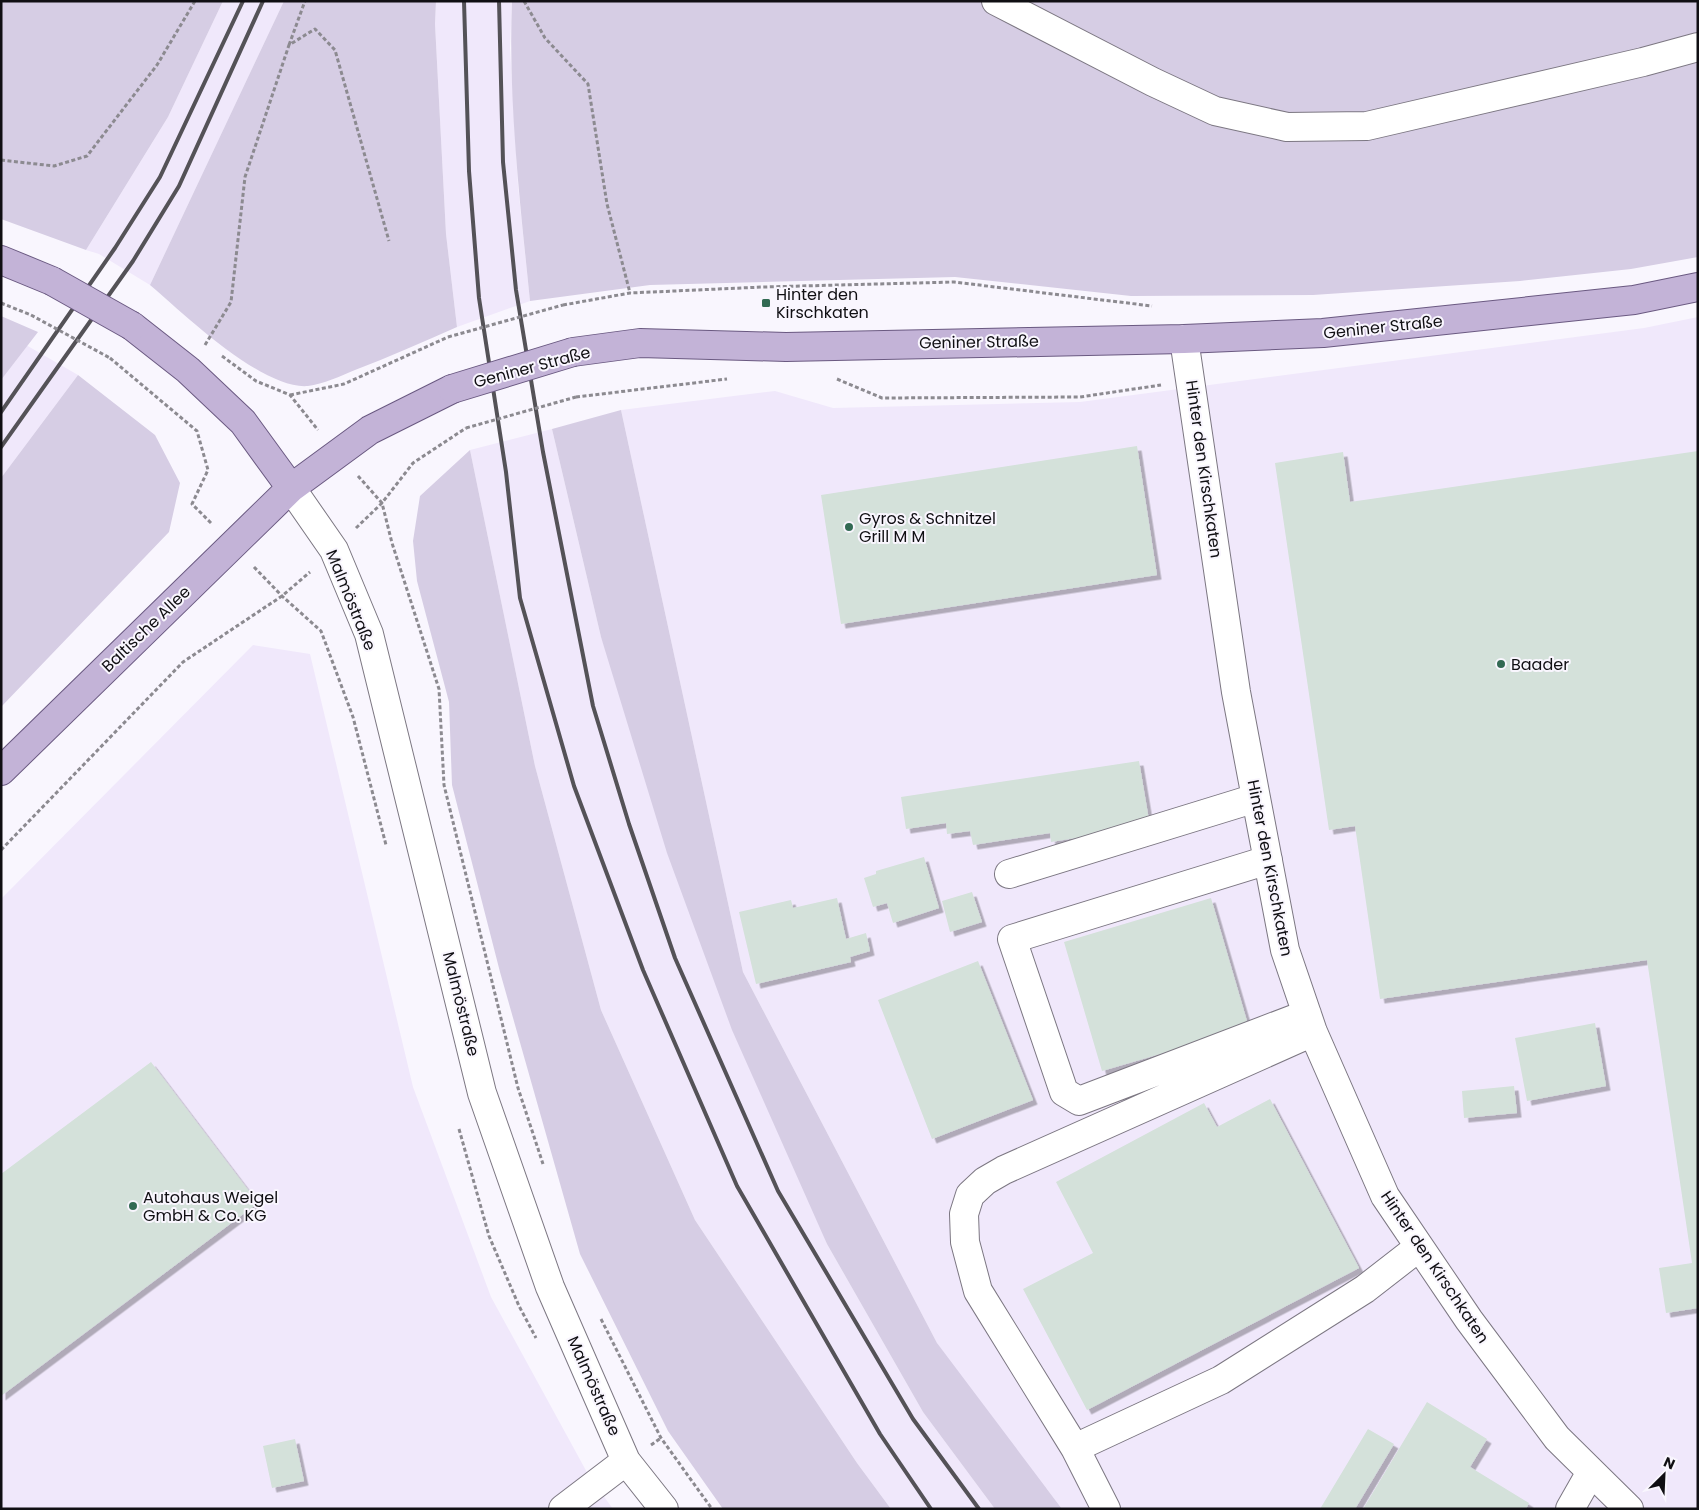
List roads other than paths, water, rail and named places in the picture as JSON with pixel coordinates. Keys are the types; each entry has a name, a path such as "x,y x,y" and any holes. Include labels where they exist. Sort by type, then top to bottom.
{"main road":[{"path":"1,260 52,281 132,326 188,370 243,422 291,488"},
{"name":"Geniner Straße","path":"291,488 370,430 452,389 573,352 640,343 786,347 1184,339 1323,333 1634,300 1698,287"},
{"name":"Baltische Allee","path":"1,770 291,488"}],"street":[{"path":"996,1 1153,82 1215,111 1287,127 1366,126 1643,62 1698,47"},
{"name":"Hinter den Kirschkaten","path":"1184,339 1236,692 1285,950 1310,1023 1385,1196 1469,1320 1557,1438 1629,1509"},
{"name":"Malmöstraße","path":"291,488 334,550 369,634 482,1093 550,1287 626,1461 664,1509"},
{"path":"1009,874 1256,798"},
{"path":"1268,860 1012,939 1064,1092 1079,1101 1310,1023"},
{"path":"1106,1509 1075,1448 978,1291 965,1242 964,1214 970,1195 986,1181 1004,1170 1310,1023"},
{"path":"1075,1448 1221,1380 1365,1289 1419,1246"},
{"path":"563,1509 626,1461"},
{"path":"1570,1509 1592,1472"}],"railway":[{"path":"1,412 115,248 160,177 243,1"},
{"path":"1,447 133,261 179,186 263,1"},
{"path":"464,1 469,171 479,298 506,472 520,598 574,786 643,970 737,1186 880,1434 931,1509"},
{"path":"499,1 503,162 516,290 543,452 593,706 629,824 675,958 778,1191 913,1419 979,1509"}],"place":[{"name":"Hinter den Kirschkaten","path":"766,303"},
{"name":"Gyros & Schnitzel Grill M M","path":"849,527"},
{"name":"Baader","path":"1501,664"},
{"name":"Autohaus Weigel GmbH & Co. KG","path":"133,1206"}]}
